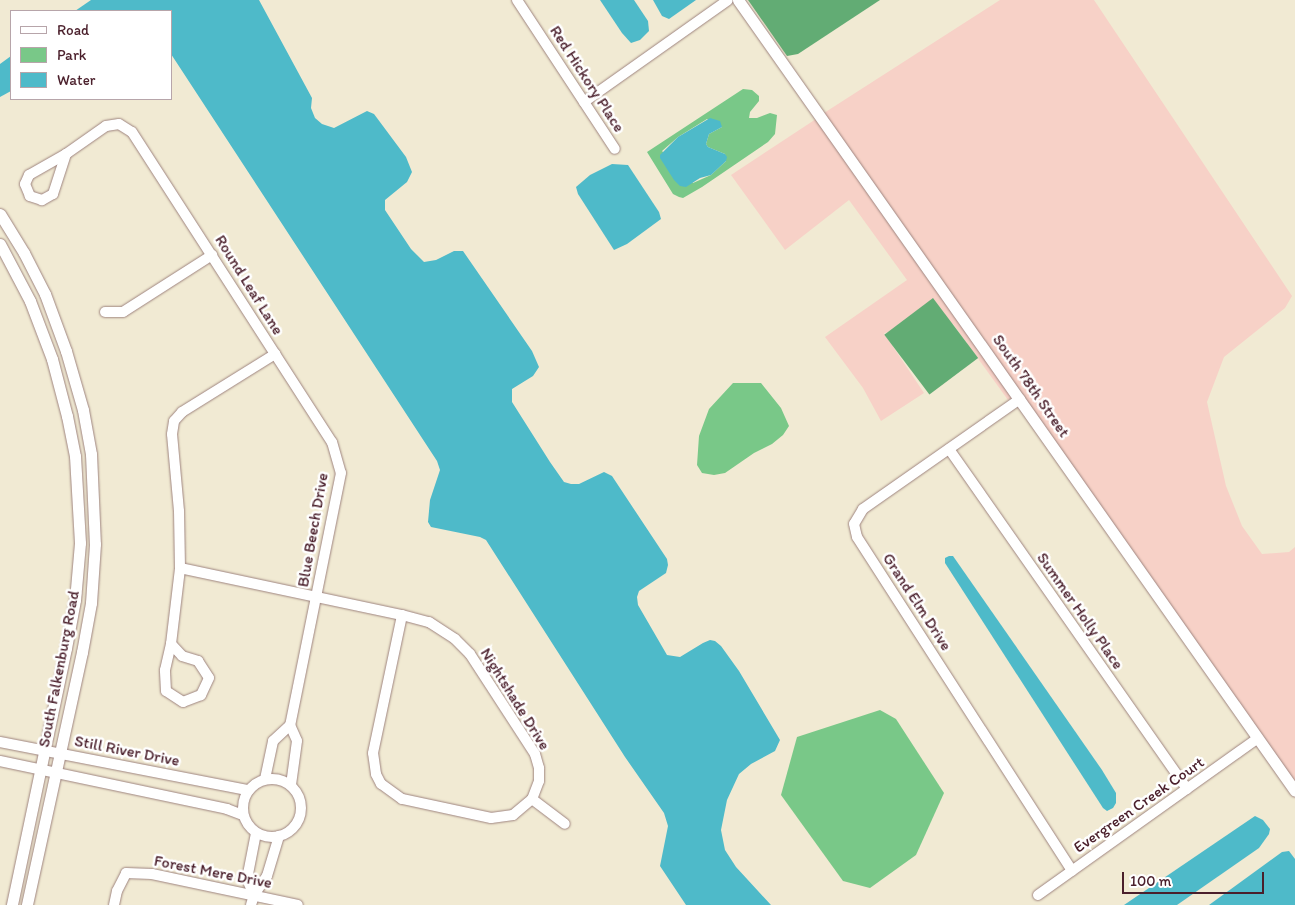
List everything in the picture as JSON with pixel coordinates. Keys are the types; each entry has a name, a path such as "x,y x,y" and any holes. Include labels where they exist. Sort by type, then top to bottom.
{"street":[{"name":"Red Hickory Place","path":"518,0 615,149"},
{"path":"584,102 728,0"},
{"name":"South 78th Street","path":"738,0 1295,791"},
{"name":"Round Leaf Lane","path":"66,154 53,194 42,200 30,196 25,184 29,174 66,154 106,126 119,124 132,132 275,354 182,412 174,421 172,434 179,511 180,568 171,644 165,670 166,692 183,702 201,695 209,678 198,661 182,656 171,644"},
{"name":"South Falkenburg Road","path":"0,214 24,253 45,294 60,334 83,410 91,454 95,544 88,619 26,905"},
{"name":"South Falkenburg Road","path":"0,244 30,301 45,340 67,416 73,448 80,543 75,600 46,749 12,905"},
{"path":"105,312 123,312 212,254"},
{"path":"45,340 60,334"},
{"name":"Blue Beech Drive","path":"275,354 332,442 341,473 290,725 297,741 292,785"},
{"name":"Grand Elm Drive","path":"1020,399 863,509 854,524 857,537 1072,871"},
{"name":"Summer Holly Place","path":"949,449 1187,789"},
{"name":"Nightshade Drive","path":"180,568 402,615 429,622 455,639 470,654 535,754 539,768 539,781 532,799"},
{"path":"402,615 373,753 376,774 381,784 402,799 491,818 503,818 513,815 532,799 565,824"},
{"path":"265,779 274,741 290,725"},
{"name":"Evergreen Creek Court","path":"1038,895 1258,738"},
{"name":"Still River Drive","path":"0,742 46,749 248,790"},
{"name":"Still River Drive","path":"0,761 227,809 243,815"},
{"path":"265,779 284,780 292,785 301,801 299,819 288,833 279,836 271,837 256,833 246,822 243,815 244,798 248,790 265,779"},
{"path":"253,900 247,879 256,833"},
{"path":"253,900 267,876 279,836"},
{"name":"Forest Mere Drive","path":"114,905 116,891 126,873 152,874 253,900 298,905"}],"shaded area":[{"path":"1000,0 1094,0 1292,296 1285,308 1224,357 1207,402 1226,486 1242,526 1262,554 1289,552 1295,547 1295,782 824,113"},
{"path":"816,119 1013,397 1008,400 953,324 884,333 924,393 881,421 863,388 825,337 907,280 849,200 785,250 731,175"}],"green space":[{"path":"748,0 880,0 798,54 787,56"},
{"path":"743,89 752,90 759,96 759,101 750,112 749,118 757,118 770,113 777,115 775,134 768,142 683,198 673,194 647,152","holes":["707,119 722,127 709,134 706,144 708,147 725,154 726,161 711,175 693,183 662,151 678,137"]},
{"path":"933,298 978,358 929,395 884,335"},
{"path":"733,383 761,383 781,408 789,426 783,435 772,444 754,453 725,473 714,475 702,473 697,465 699,436 709,409"},
{"path":"880,710 896,719 944,793 916,855 870,888 843,881 781,795 797,737"}],"water":[{"path":"91,0 259,0 312,98 311,108 315,118 322,124 334,128 367,111 374,114 406,157 412,172 407,182 385,200 385,210 411,249 424,262 436,260 454,251 463,251 532,351 539,367 533,376 512,389 512,402 550,462 564,482 571,484 579,484 604,472 612,476 667,559 666,573 639,591 637,597 638,605 667,655 680,657 703,643 710,640 715,641 721,646 739,671 780,740 775,751 751,764 739,774 727,800 721,830 725,850 736,867 771,905 686,905 660,866 668,826 664,813 625,757 486,540 480,537 431,527 428,522 430,500 440,470 437,461 172,56 172,10 76,10"},
{"path":"600,0 634,0 648,21 649,31 640,40 631,43"},
{"path":"653,0 696,0 669,19 662,16"},
{"path":"10,57 10,92 0,97 0,64"},
{"path":"710,118 720,121 722,127 709,134 706,144 708,147 725,154 727,157 726,161 711,175 700,178 686,187 680,186 674,180 660,155 678,137"},
{"path":"612,164 628,165 659,212 661,219 627,244 614,250 578,194 576,187 590,175"},
{"path":"953,556 1102,770 1116,793 1116,803 1113,808 1107,811 1103,808 945,563 945,558"},
{"path":"1255,816 1263,820 1270,829 1269,834 1259,848 1177,905 1124,905"},
{"path":"1289,851 1295,859 1295,905 1209,905 1282,852"}]}
